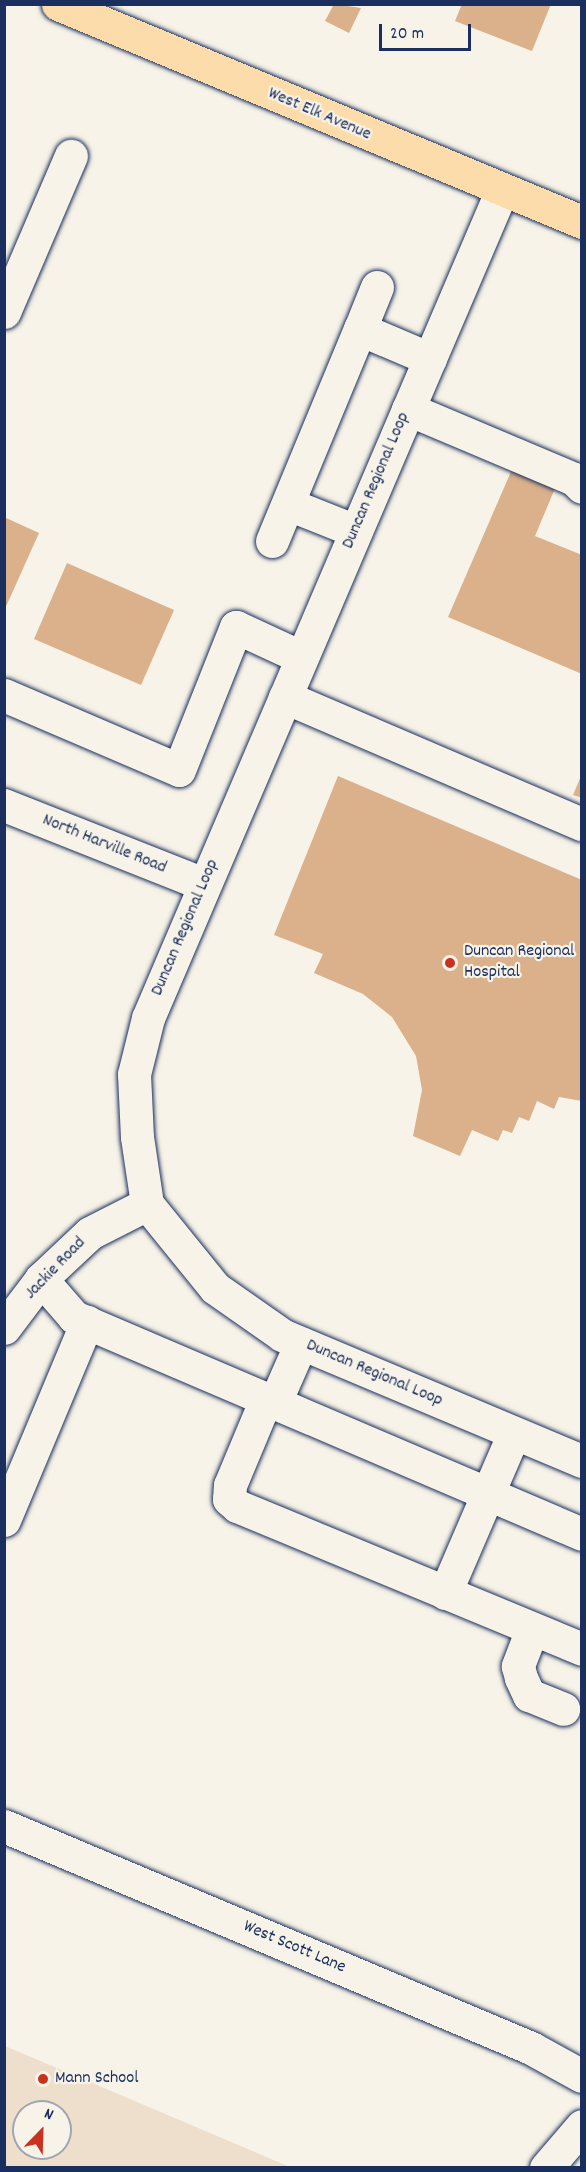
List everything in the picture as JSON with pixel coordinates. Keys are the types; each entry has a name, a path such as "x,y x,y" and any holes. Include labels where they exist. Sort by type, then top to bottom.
{"main road":[{"name":"West Elk Avenue","path":"58,4 501,192 582,222"}],"street":[{"path":"4,312 71,156"},
{"name":"Duncan Regional Loop","path":"501,192 148,1018 134,1074 147,1204 215,1288 301,1343 582,1461"},
{"path":"272,541 377,287"},
{"path":"360,329 430,359"},
{"path":"408,409 582,487"},
{"path":"288,504 356,531"},
{"path":"4,695 179,770 236,627 301,657"},
{"path":"285,697 582,824"},
{"name":"North Harville Road","path":"4,805 204,884"},
{"name":"Jackie Road","path":"4,1328 41,1279 90,1233 147,1204"},
{"path":"41,1279 61,1305 87,1322 582,1534"},
{"path":"4,1520 87,1322"},
{"path":"301,1343 230,1485 229,1499 445,1593 582,1649"},
{"path":"445,1593 514,1433"},
{"path":"532,1629 518,1666 521,1678 529,1695 563,1709"},
{"name":"West Scott Lane","path":"4,1826 531,2048 582,2076"},
{"path":"546,2168 582,2126"}],"shaded area":[{"name":"Mann School","path":"5,2046 290,2167 5,2167"}],"building":[{"path":"334,4 361,8 349,33 325,21"},
{"path":"462,4 551,4 532,51 455,21"},
{"path":"513,467 556,486 535,536 582,555 582,674 448,617"},
{"path":"4,517 39,533 4,611"},
{"path":"67,563 174,610 141,685 34,639"},
{"name":"Duncan Regional Hospital","path":"338,776 582,880 582,1101 559,1097 554,1109 537,1101 529,1121 519,1117 512,1133 503,1130 498,1141 472,1130 460,1156 413,1136 422,1090 416,1056 392,1017 363,994 314,973 323,954 274,935"},
{"path":"582,776 582,798 573,795"}],"place":[{"name":"Duncan Regional Hospital","path":"450,963"},
{"name":"Mann School","path":"43,2079"}]}
